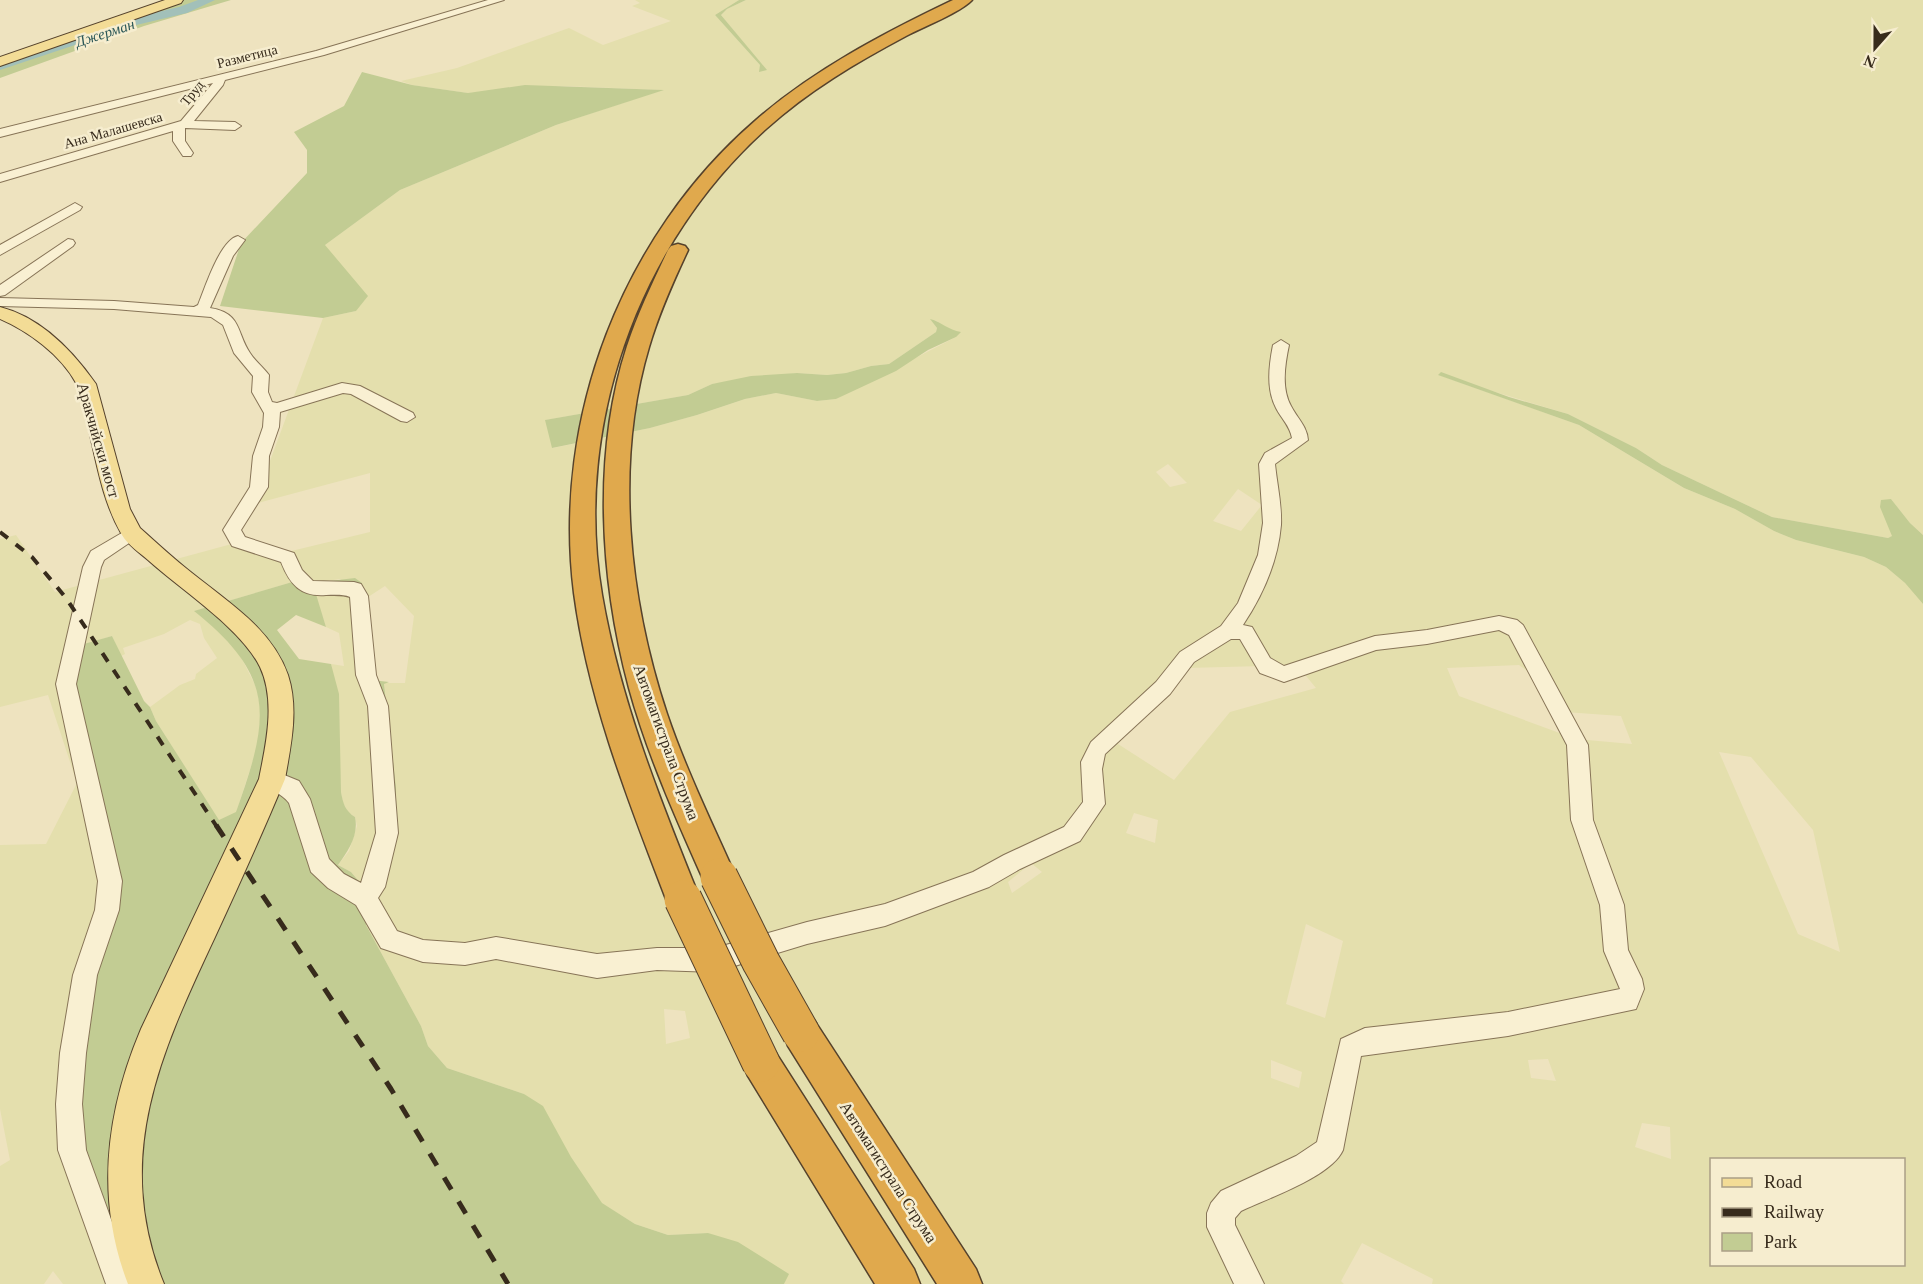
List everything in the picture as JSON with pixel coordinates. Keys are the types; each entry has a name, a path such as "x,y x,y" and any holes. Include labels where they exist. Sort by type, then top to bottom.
{"highway":[{"path":"899,1284 761,1064 683,899 621,735 602,664 587,585 585,505 588,448 599,394 617,334 641,277 672,226 720,164 801,93 896,34 965,0"},
{"name":"Автомагистрала Струма","path":"961,1284 801,1033 761,962 719,877 680,788 637,662 622,576 618,499 619,444 625,392 641,332 663,278 691,226 737,167 776,127 814,95 878,52 979,0"}],"main road":[{"path":"0,62 177,0"},
{"name":"Аракчийски мост","path":"1,310 67,358 86,384 109,465 112,489 119,509 132,533"},
{"path":"132,533 247,630 269,660 279,690 281,711 280,736 272,778 152,1041 130,1114 124,1174 126,1216 137,1283"}],"street":[{"name":"Разметица","path":"0,133 320,53 499,0"},
{"name":"Труд","path":"187,153 180,141 182,126 219,83 219,78"},
{"name":"Ана Малашевска","path":"0,177 182,126 235,126"},
{"path":"0,165 29,156"},
{"path":"0,251 75,207"},
{"path":"198,311 204,307 226,255 238,240"},
{"path":"0,292 68,243"},
{"path":"1,310 114,305 198,311 224,316 229,321 242,352 261,375 259,388 261,399 272,413 271,427 261,456 259,487 232,530 238,542 288,558 295,578 304,586 316,589 354,588 359,596 366,675 378,706 387,833 373,887 364,897"},
{"path":"272,778 291,788 299,799 319,865 336,881 364,897 388,940 410,948 465,954 496,948 597,966 657,959 716,960 807,933 885,915 981,880 1012,862 1072,834 1094,804 1090,767 1091,759 1098,748 1163,688 1187,657 1228,631 1255,588 1267,555 1272,523 1267,464 1271,457 1300,440 1301,434 1281,404 1276,374 1281,345"},
{"path":"267,406 277,408 342,388 354,389 407,417"},
{"path":"132,533 97,556 92,567 66,684 110,881 107,910 85,975 69,1104 72,1150 118,1279 137,1283"},
{"path":"1228,631 1245,632 1252,639 1264,666 1270,671 1284,674 1375,644 1499,623 1510,625 1516,630 1577,745 1582,820 1612,905 1616,951 1630,979 1632,989 1627,1000 1508,1024 1365,1041 1350,1048 1329,1149 1306,1166 1231,1201 1221,1213 1221,1227 1249,1284"}],"shaded area":[{"path":"635,0 739,0 715,15 760,65 761,69 766,70 721,15 727,9 746,0 1923,0 1923,535 1891,499 1893,536 1888,538 1772,517 1662,465 1636,448 1568,414 1439,375 1579,425 1684,488 1735,509 1774,531 1796,540 1864,557 1886,567 1905,583 1923,604 1923,1284 1432,1284 1433,1279 1362,1243 1341,1281 1344,1284 784,1284 788,1274 708,1233 668,1235 635,1224 601,1203 524,1094 447,1068 428,1046 421,1026 366,925 392,748 384,683 405,683 414,616 385,586 365,599 340,579 321,582 299,580 195,611 239,653 257,689 262,718 256,751 236,813 219,821 156,721 150,707 180,685 195,679 196,674 217,658 204,638 200,624 190,620 164,634 123,648 125,654 121,656 112,636 85,645 101,848 125,1284 63,1284 53,1271 44,1284 0,1284 0,1166 10,1160 0,1109 0,845 46,844 77,783 48,695 0,707 0,539 16,535 55,592 239,542 279,554 370,532 370,473 254,504 323,318 356,311 325,245 400,190 556,125 662,90 564,86 468,93 412,85 401,81 457,68 569,28 603,45 671,21 632,6 640,3","holes":["931,320 937,321 944,328 952,331 956,337 836,399 817,401 776,393 745,399 650,428 553,448 546,420 688,395 712,384 797,373 827,375 846,373 889,364 936,332 937,328","1168,464 1187,483 1170,487 1156,472","1238,489 1262,505 1241,531 1213,521","1297,665 1316,688 1230,712 1174,780 1118,744 1186,668","1519,665 1546,684 1565,712 1621,716 1632,744 1576,739 1459,696 1447,668","1719,752 1751,757 1813,830 1840,952 1798,934","1134,813 1158,820 1155,843 1126,833","1031,863 1042,872 1012,893 1008,882","1306,924 1343,941 1325,1018 1286,1004","664,1009 685,1011 690,1038 666,1044","1548,1059 1556,1081 1531,1078 1528,1060","1271,1060 1302,1072 1299,1088 1271,1078","1642,1123 1670,1127 1671,1159 1635,1147"]},
{"path":"314,591 353,591 387,797 362,885 351,872 338,865 349,851 357,826 355,817 349,813 343,803 341,792 331,664 344,666 339,633 326,627"}],"green space":[{"path":"176,0 231,0 144,26 0,78 0,62"},
{"path":"739,0 746,0 727,9 721,15 767,70 759,72 760,65 715,15"},
{"path":"362,72 412,85 468,93 525,85 664,90 556,125 400,190 325,245 368,296 356,311 323,318 220,306 241,243 307,173 307,150 294,132 344,106"},
{"path":"930,319 961,332 896,371 836,399 817,401 776,393 745,399 650,428 552,448 545,420 688,395 712,384 751,376 797,373 827,375 889,364 936,332 937,328"},
{"path":"1441,372 1509,397 1568,414 1636,448 1662,465 1772,517 1888,538 1892,536 1880,507 1881,500 1891,499 1923,535 1923,604 1905,583 1886,567 1864,557 1796,540 1774,531 1735,509 1684,488 1579,425 1438,375"},
{"path":"355,578 362,583 372,680 389,682 384,684 396,788 396,823 368,909 366,925 421,1026 428,1046 447,1068 524,1094 543,1106 571,1157 602,1203 635,1224 668,1235 708,1233 738,1242 789,1274 784,1284 125,1284 68,1110 105,889 75,740 74,651 84,644 112,636 144,701 150,707 156,721 219,820 236,812 255,751 259,725 259,702 253,680 241,658 221,635 194,611 299,580 321,582","holes":["315,591 353,591 387,834 362,885 351,872 338,865 352,842 356,824 355,817 345,806 341,792 339,694 331,664 299,659 277,630 296,615 326,627"]}],"waterway":[{"name":"Джерман","path":"0,66 128,23 183,10 209,0"}],"railway":[{"path":"0,532 32,557 66,598 217,827"},
{"path":"216,825 391,1089 508,1284"}]}
